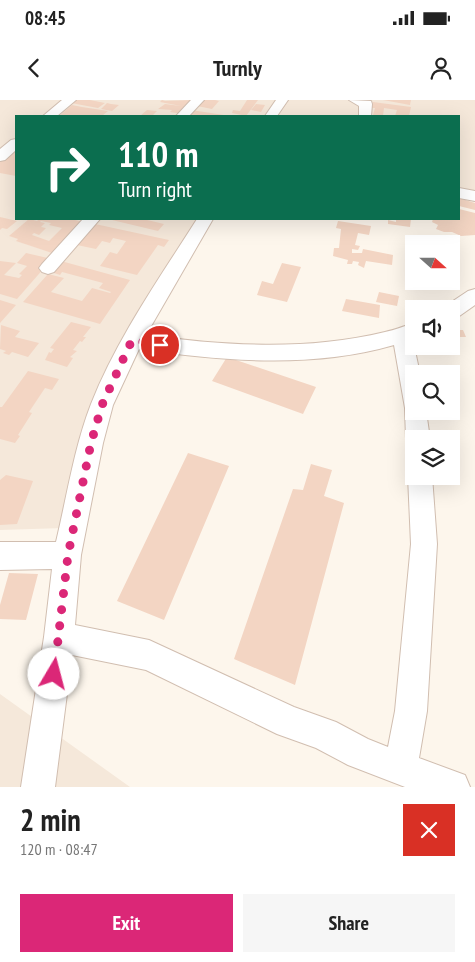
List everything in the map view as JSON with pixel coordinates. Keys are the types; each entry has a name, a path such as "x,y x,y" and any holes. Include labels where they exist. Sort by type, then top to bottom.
{"street":[{"path":"51,115 70,100"},
{"path":"183,115 198,100"},
{"path":"273,115 282,100"},
{"path":"355,100 366,104 365,115"},
{"path":"0,157 15,144"},
{"path":"460,193 475,196"},
{"path":"48,268 91,220"},
{"path":"38,787 59,637 68,555 91,443 105,398 132,340 204,220"},
{"path":"460,306 475,296"},
{"path":"132,340 202,350 308,352 356,346 405,334"},
{"path":"400,768 411,711 424,544 421,485"},
{"path":"0,556 68,555"},
{"path":"59,637 149,655 289,722 324,734 360,753 453,787"}],"shaded area":[{"path":"0,100 276,100 267,115 15,115 15,220 200,220 139,314 64,528 0,530"},
{"path":"280,100 475,100 475,198 460,195 460,115 270,115"},
{"path":"0,694 130,787 0,787"}],"building":[{"path":"75,100 105,103 98,108 71,103"},
{"path":"162,100 192,100 184,106 187,107 183,114 170,112 172,110 158,109 165,104 181,106 160,102"},
{"path":"199,100 219,101 212,109 197,106"},
{"path":"247,100 258,100 247,115 232,113 233,110 240,111"},
{"path":"383,100 411,100 410,105"},
{"path":"373,102 411,107 409,115 395,115 397,110 384,108 383,115 373,115 375,108 371,108"},
{"path":"107,103 119,105 112,111 101,109"},
{"path":"256,104 265,105 261,112 251,110"},
{"path":"72,105 108,111 103,115 60,115"},
{"path":"147,110 157,111 153,115 141,115"},
{"path":"191,110 224,115 186,115"},
{"path":"13,147 15,148 15,176 0,173 0,158"},
{"path":"460,198 475,203 475,210 460,206"},
{"path":"460,209 475,213 475,235 461,236 452,232 444,232 436,229 438,225 432,222 433,220 460,220"},
{"path":"0,217 17,221 7,229 2,228 0,230"},
{"path":"28,220 75,220 87,223 55,254 16,241 18,239 9,236","holes":["41,221 51,223 49,225 62,228 49,241 32,235 34,233 39,235 46,228 41,227 45,223"]},
{"path":"112,220 147,220 164,224 158,231"},
{"path":"388,220 396,222 396,220 411,220 410,227 388,224"},
{"path":"338,221 371,226 369,235 358,233 355,245 360,246 358,250 352,249 352,253 362,253 363,249 393,255 392,265 366,261 364,268 358,265 359,262 353,261 352,264 347,264 348,260 333,256 334,248 339,248 341,229 336,228"},
{"path":"95,224 169,240 164,247 158,245 137,275 100,266 110,252 117,254 126,241 113,238 110,243 102,241 96,249 77,245"},
{"path":"26,253 52,259 17,299 0,294 0,261 16,263 4,275 19,278 22,275 19,274 27,266 17,263"},
{"path":"61,261 130,280 100,324 23,302 48,274 64,278 51,292 82,301 92,288 111,292 99,288 103,283 62,272 60,275 51,272"},
{"path":"282,263 301,267 287,302 257,295 262,281 273,284"},
{"path":"379,292 399,296 397,306 376,302"},
{"path":"346,299 380,305 379,318 342,311"},
{"path":"0,300 16,305 0,323"},
{"path":"71,322 91,327 83,337 86,337 73,350 77,351 70,357 73,358 67,367 45,360 49,352 51,353 54,349 50,348"},
{"path":"1,325 20,331 15,337 39,343 28,357 12,352 9,355 3,353 6,351 0,349"},
{"path":"460,330 463,330 466,337 460,337"},
{"path":"227,357 316,387 303,414 212,381"},
{"path":"28,371 59,379 52,390 45,388 29,412 32,413 15,443 0,439 0,407 2,407"},
{"path":"188,453 229,466 164,620 117,601"},
{"path":"311,464 332,470 324,496 344,503 295,685 234,659 293,489 303,490"},
{"path":"6,475 33,481 17,524 0,525 0,480"},
{"path":"9,573 38,574 26,620 0,619 0,605"}],"route":[{"path":"54,674 68,555 91,443 102,405 132,340 160,345"}]}
